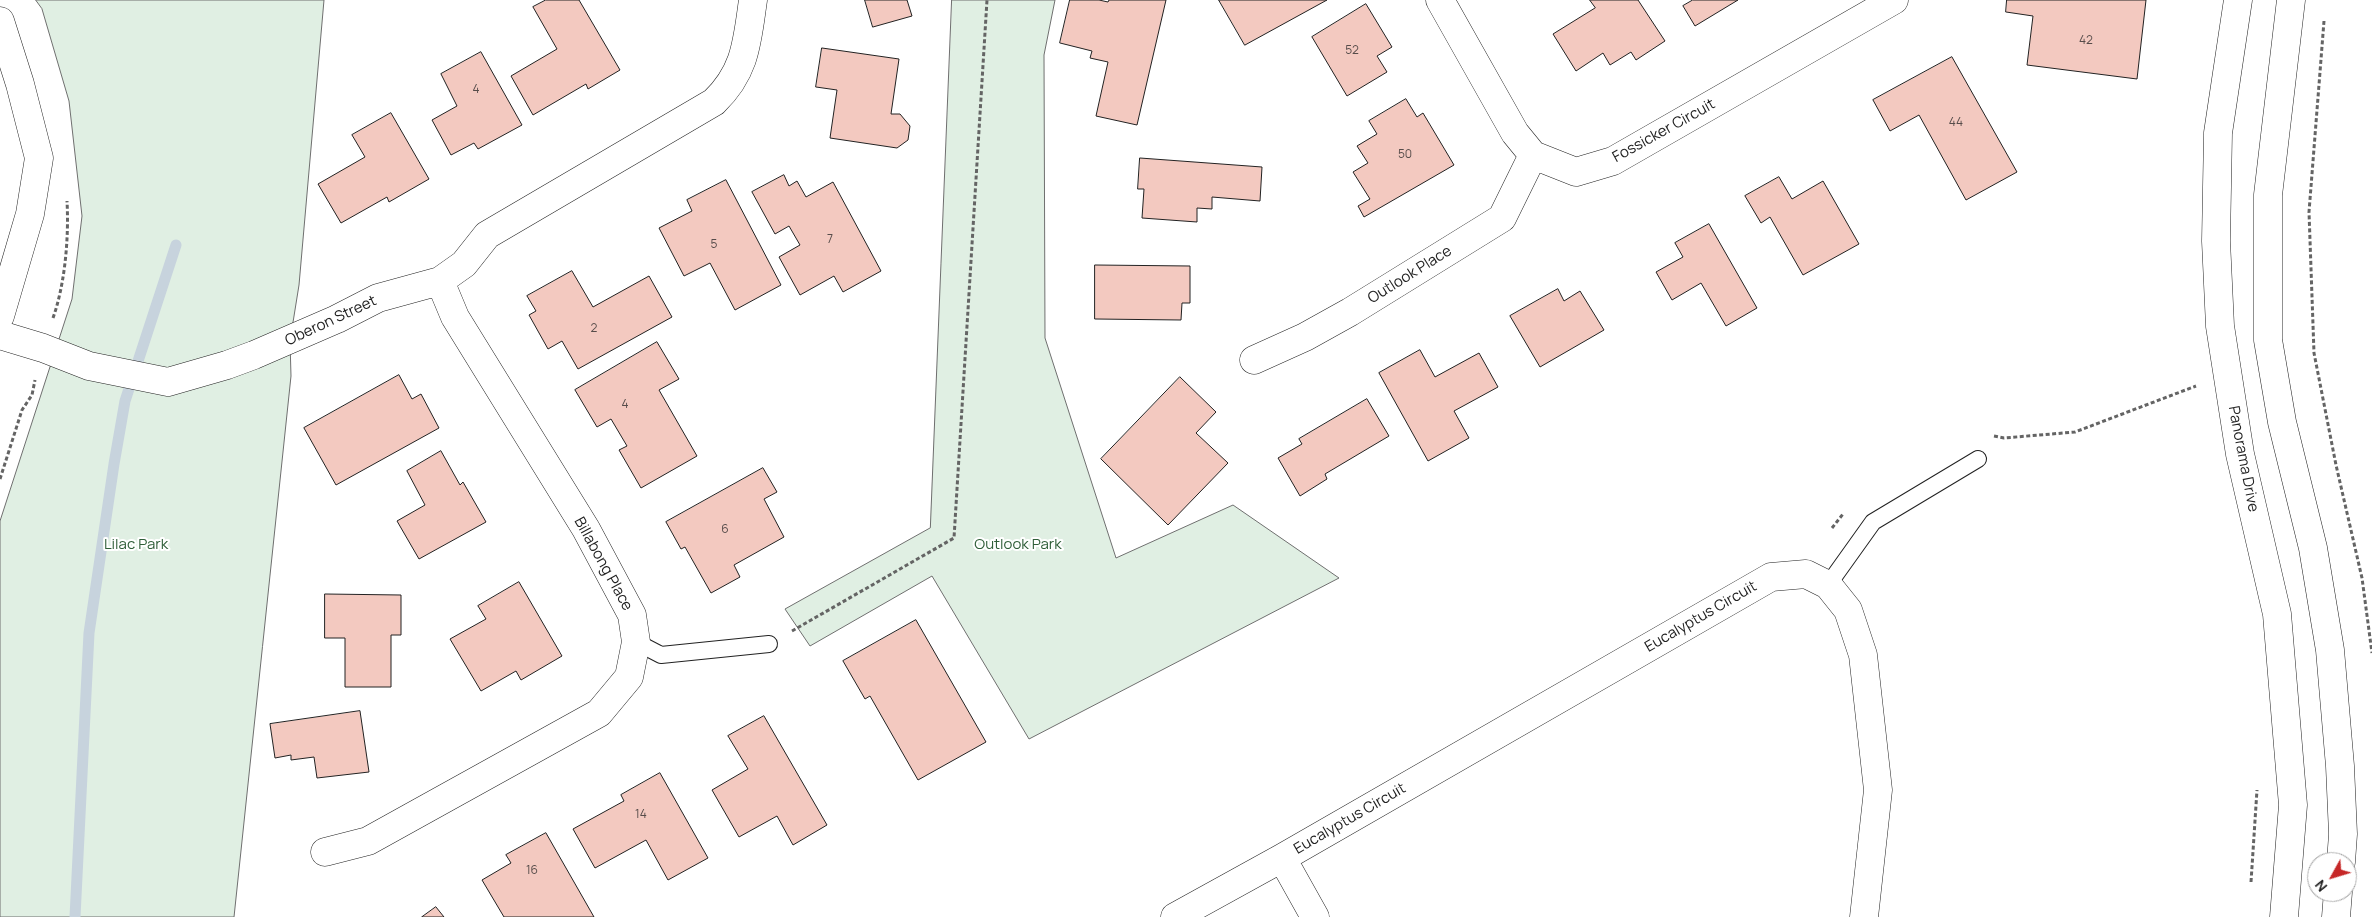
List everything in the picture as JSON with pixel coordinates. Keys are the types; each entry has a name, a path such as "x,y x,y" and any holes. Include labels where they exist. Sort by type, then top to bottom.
{"street":[{"name":"Oberon Street","path":"0,335 43,348 89,366 168,382 254,355 337,319 378,298 440,281 464,264 487,235 714,102 728,89 740,70 747,46 753,0"},
{"name":"Fossicker Circuit","path":"1440,0 1515,133 1533,155 1576,172 1613,161 1894,0"},
{"name":"Panorama Drive","path":"2238,0 2218,133 2216,241 2220,326 2240,454 2277,614 2293,805 2284,917"},
{"path":"2291,0 2268,195 2268,340 2282,422 2313,548 2330,650 2340,766 2343,834 2342,852"},
{"path":"0,21 20,84 39,158 30,214 0,316"},
{"name":"Outlook Place","path":"1254,360 1305,337 1350,312 1502,218 1533,155"},
{"name":"Billabong Place","path":"325,852 368,841 599,713 629,677 636,642 632,615 586,529 455,317 440,281"},
{"name":"Eucalyptus Circuit","path":"1174,917 1282,858 1771,577 1806,574 1828,585 1848,610 1862,654 1878,790 1864,917"},
{"name":"Eucalyptus Circuit","path":"1282,858 1315,917"},
{"path":"2336,917 2337,902"}],"lane":[{"path":"1828,585 1873,522 1978,459"},
{"path":"636,642 661,655 770,644"}],"path":[{"path":"770,644 954,538 987,0"},
{"path":"2324,17 2309,212 2314,353 2336,465 2362,578 2372,653"},
{"path":"0,480 22,410 32,395 43,348"},
{"path":"1990,434 2004,438 2075,432 2195,386 2228,376"},
{"path":"1829,533 1844,513"}],"green space":[{"name":"Lilac Park","path":"36,0 324,0 299,285 290,341 291,376 234,917 0,917 0,521 72,299 82,216 69,101 42,9"},
{"name":"Outlook Park","path":"952,0 1055,0 1044,55 1045,338 1116,558 1233,505 1339,578 1029,739 932,576 810,646 785,609 930,528"}],"building":[{"path":"546,0 579,0 620,70 588,89 586,84 533,115 511,76 557,49 533,7"},
{"path":"865,0 907,0 912,16 873,27"},
{"path":"1070,0 1099,0 1108,2 1109,0 1166,0 1137,125 1096,116 1108,62 1090,58 1092,51 1060,43"},
{"path":"1219,0 1327,0 1245,45"},
{"path":"1590,0 1638,0 1665,41 1636,60 1631,52 1610,65 1603,53 1576,71 1553,34 1595,8"},
{"path":"1693,0 1738,0 1695,26 1683,6"},
{"path":"2007,0 2146,0 2137,79 2027,65 2033,16 2006,12"},
{"path":"1366,4 1392,47 1377,56 1387,72 1347,96 1312,37"},
{"path":"822,48 899,59 891,114 900,114 910,126 908,140 897,148 830,138 837,90 816,87"},
{"path":"481,52 522,125 478,149 474,143 451,155 432,120 457,106 441,74"},
{"path":"1952,57 2017,172 1966,200 1919,115 1890,131 1873,100"},
{"path":"1406,99 1417,117 1423,113 1454,165 1364,217 1358,206 1370,199 1353,172 1368,163 1357,146 1377,134 1369,121"},
{"path":"391,113 429,179 389,202 387,197 341,223 318,184 365,157 352,135"},
{"path":"1140,158 1262,167 1260,201 1212,197 1212,209 1197,208 1197,222 1142,218 1144,189 1138,189"},
{"path":"784,175 789,186 797,181 806,197 833,182 881,271 843,292 834,276 800,295 779,257 800,245 789,226 775,234 752,192"},
{"path":"1779,177 1792,199 1823,181 1859,244 1803,275 1770,217 1761,223 1745,196"},
{"path":"726,180 781,285 735,310 710,263 684,276 659,228 692,211 687,200"},
{"path":"1709,224 1757,308 1726,326 1701,283 1672,300 1656,272 1683,257 1675,243"},
{"path":"1095,265 1190,266 1190,303 1182,303 1181,320 1095,319"},
{"path":"572,271 593,307 649,276 672,317 578,369 562,341 548,349 529,315 536,311 527,296"},
{"path":"1558,289 1564,301 1580,291 1604,330 1540,367 1510,316"},
{"path":"657,342 679,379 659,390 697,456 641,488 619,450 627,446 611,419 597,427 575,390"},
{"path":"1420,350 1435,377 1479,353 1498,387 1454,411 1469,438 1428,461 1379,373"},
{"path":"399,375 412,399 421,394 439,428 336,485 304,428"},
{"path":"1180,377 1216,412 1196,433 1228,463 1168,525 1101,459"},
{"path":"1367,399 1389,436 1325,474 1327,479 1300,496 1278,458 1302,444 1299,439"},
{"path":"441,451 460,485 463,482 486,522 419,559 397,521 425,505 407,471"},
{"path":"763,468 777,492 764,499 784,537 734,565 740,577 711,593 685,547 681,549 666,522"},
{"path":"519,582 562,656 521,680 516,671 481,691 450,639 486,619 478,606"},
{"path":"325,594 401,595 401,635 391,635 391,687 345,687 345,638 325,638"},
{"path":"916,620 986,742 918,780 870,696 865,699 843,661"},
{"path":"360,711 369,772 317,778 314,757 291,760 291,755 275,758 270,724"},
{"path":"764,716 827,825 793,845 777,816 739,837 712,790 748,769 728,736"},
{"path":"660,773 708,858 668,880 646,840 595,868 573,829 624,801 621,795"},
{"path":"546,833 594,917 504,917 482,880 511,863 506,855"},
{"path":"436,907 444,917 422,917"}],"waterway":[{"path":"75,917 89,633 114,464 125,401 176,245"}]}
